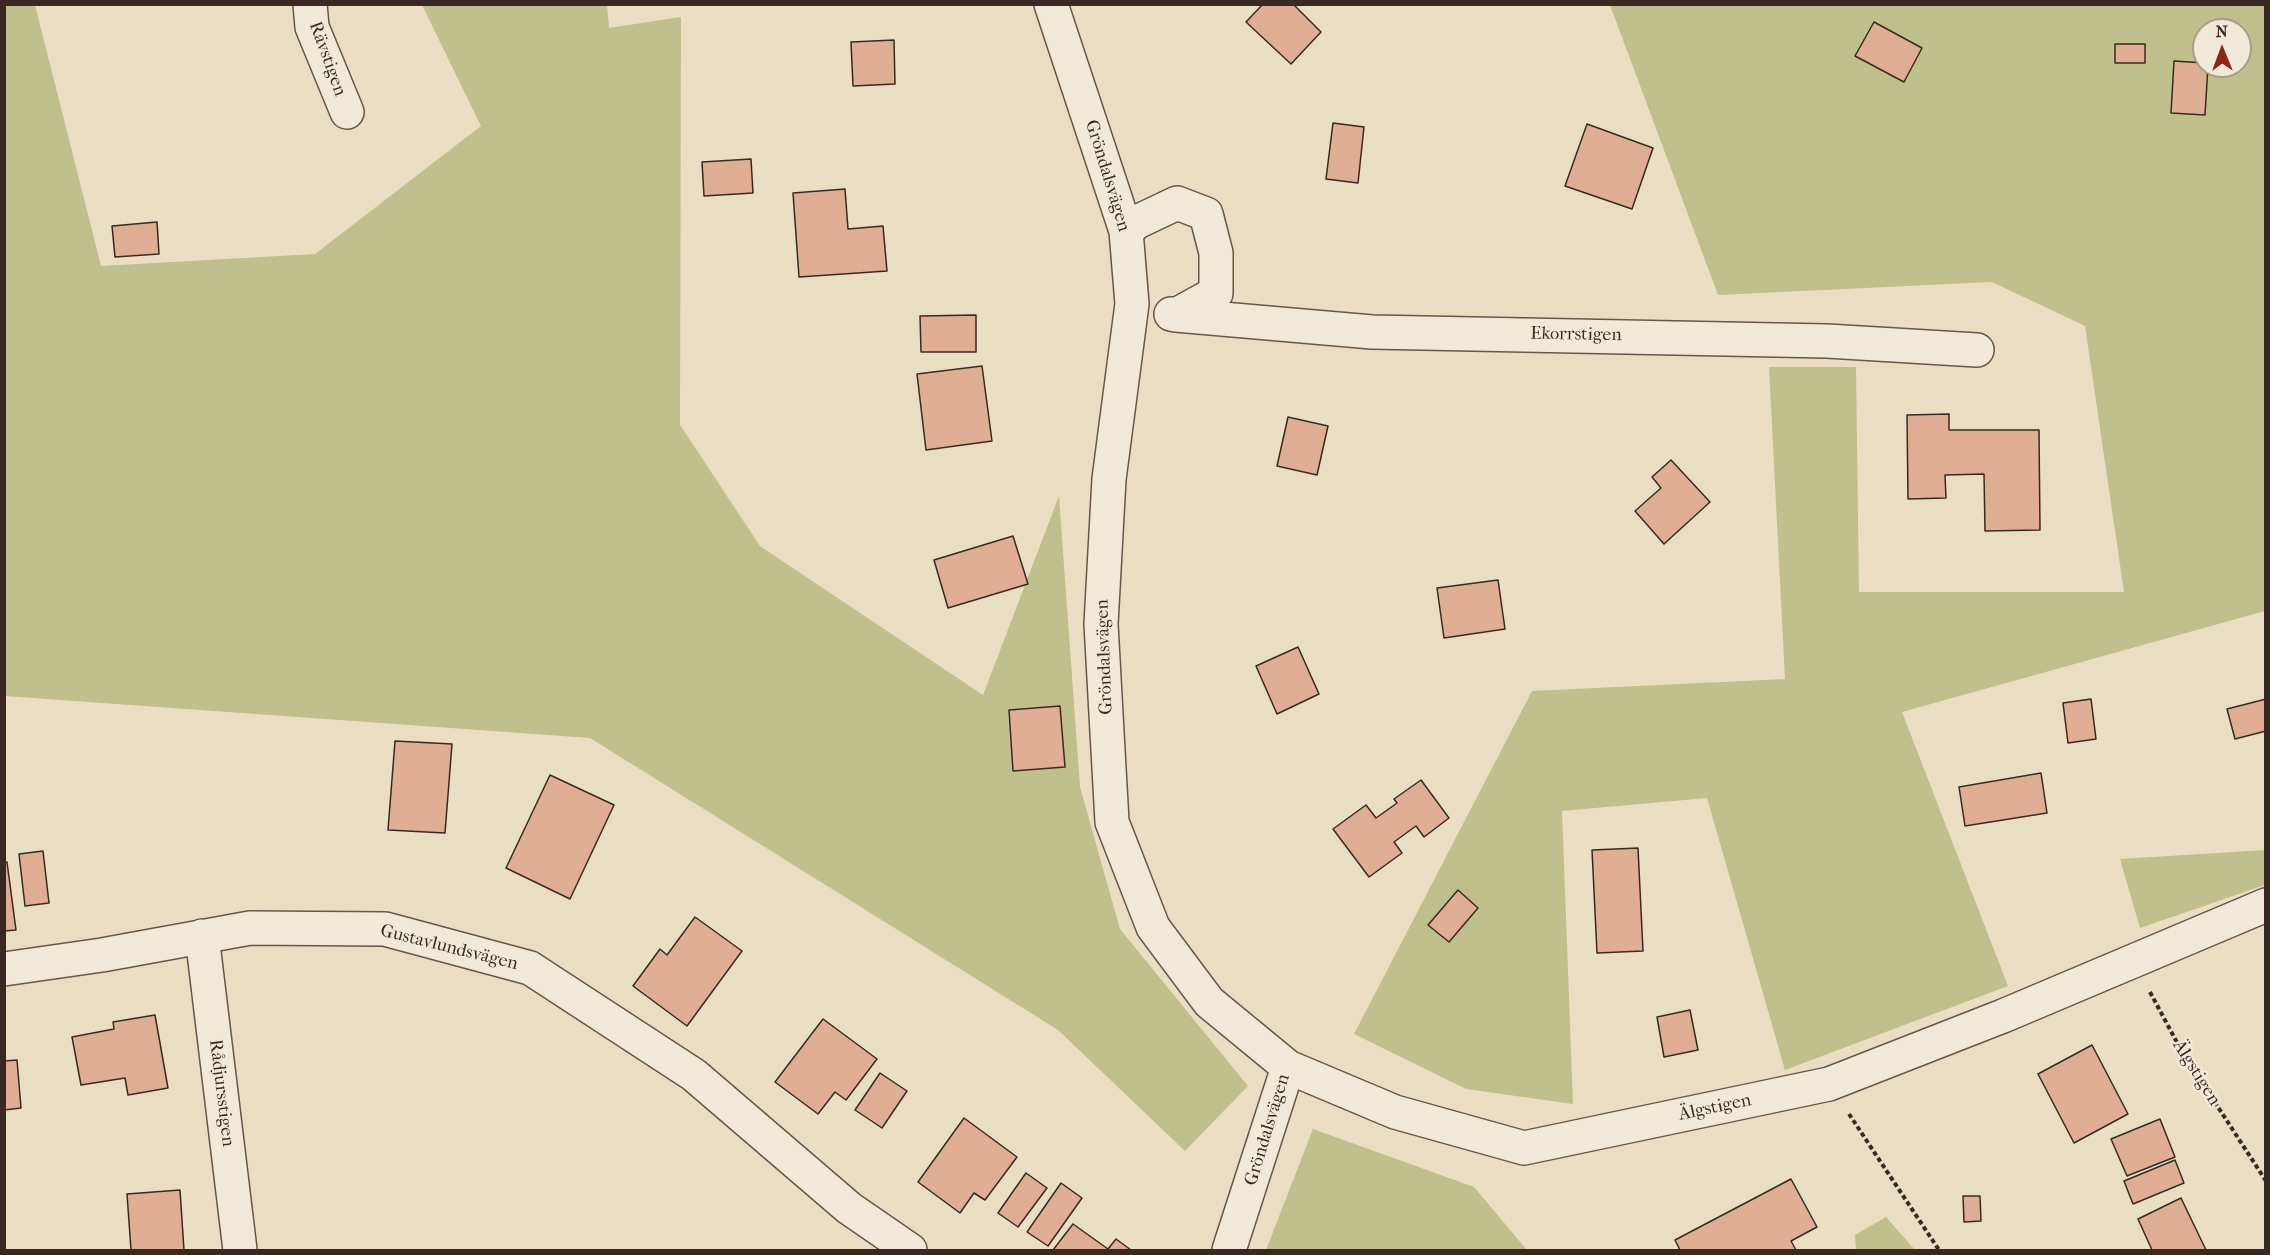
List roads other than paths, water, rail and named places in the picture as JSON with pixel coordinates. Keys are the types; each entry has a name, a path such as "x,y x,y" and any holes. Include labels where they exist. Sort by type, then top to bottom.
{"street":[{"name":"Rävstigen","path":"310,4 312,27 347,112"},
{"name":"Gröndalsvägen","path":"1051,4 1126,231 1132,304 1109,479 1101,624 1112,822 1153,927 1209,1002 1288,1067 1230,1251"},
{"path":"1126,231 1137,222 1177,203 1206,214 1216,254 1216,293 1176,315"},
{"name":"Ekorrstigen","path":"1132,304 1176,315 1372,332 1827,341 1977,350"},
{"name":"Älgstigen","path":"1288,1067 1395,1112 1524,1148 1829,1084 2003,1016 2265,905"},
{"name":"Gustavlundsvägen","path":"4,969 102,955 250,928 385,929 530,968 694,1075 849,1208 910,1251"},
{"name":"Rådjursstigen","path":"202,936 240,1251"}]}
